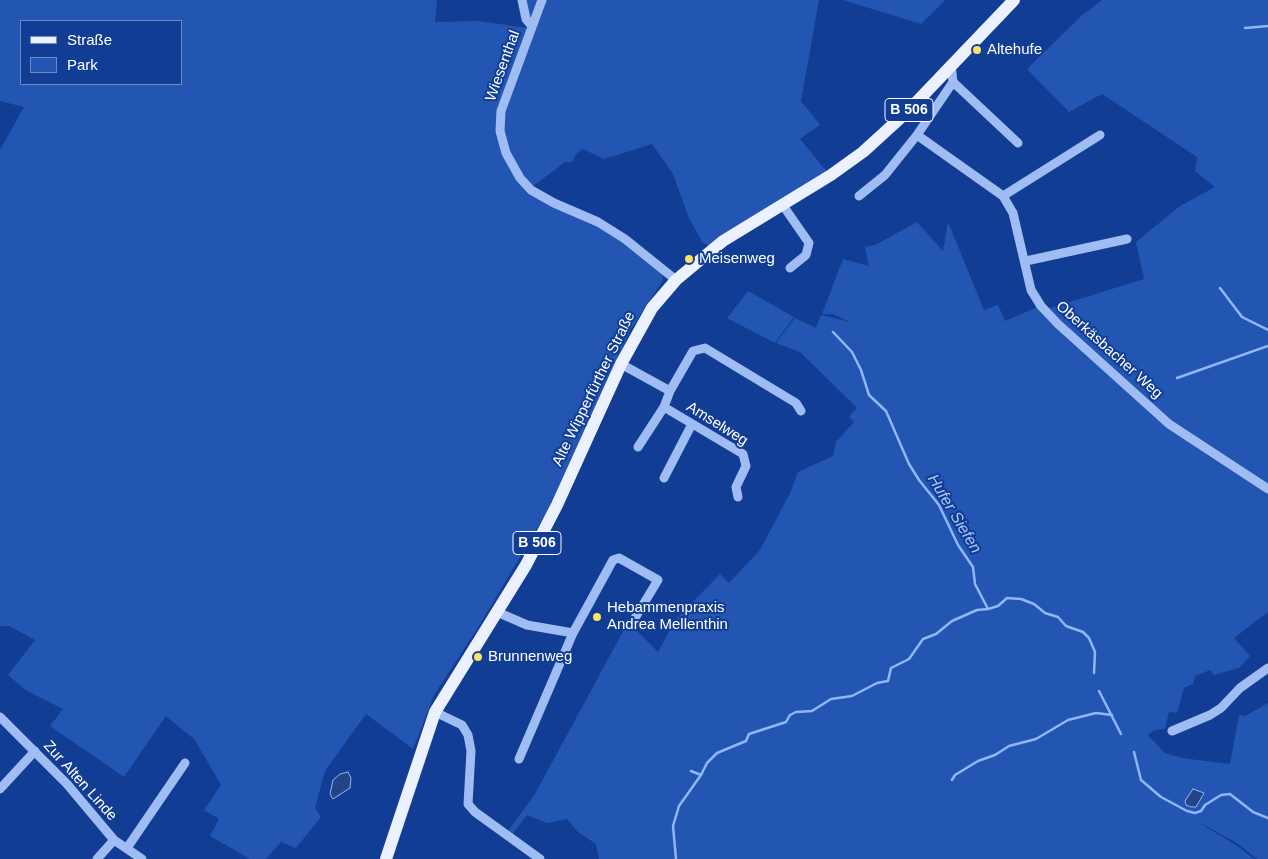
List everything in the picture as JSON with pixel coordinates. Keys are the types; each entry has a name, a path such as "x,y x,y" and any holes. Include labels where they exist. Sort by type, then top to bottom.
{"main road":[{"name":"Alte Wipperfürther Straße","path":"386,859 435,712 454,678 498,612 557,505 621,364 652,308 676,280 723,241 831,175 863,152 908,111 1014,0"}],"street":[{"name":"Wiesenthal","path":"522,0 526,19 532,26"},
{"name":"Wiesenthal","path":"542,0 501,111 500,131 506,153 520,178 538,194 598,222 625,239 676,280"},
{"path":"951,64 953,82 1018,143"},
{"path":"859,196 886,175 917,135 953,82"},
{"name":"Oberkäsbacher Weg","path":"917,135 1003,196 1013,213 1032,290 1041,306 1058,324 1169,424 1268,489"},
{"path":"1003,196 1100,135"},
{"path":"782,204 809,243 806,255 790,268"},
{"path":"1026,261 1127,239"},
{"path":"621,364 670,391 694,351 705,348 796,403 801,411"},
{"name":"Amselweg","path":"638,447 664,407 670,391"},
{"name":"Amselweg","path":"664,407 743,454 746,466 736,487 738,497"},
{"path":"664,478 692,424"},
{"path":"519,759 573,633 613,560 619,558 658,580 635,618"},
{"path":"498,612 527,625 573,633"},
{"path":"1172,731 1210,715 1221,708 1240,688 1268,668"},
{"path":"435,712 462,725 468,735 471,751 468,804 475,812 540,859"},
{"name":"Zur Alten Linde","path":"0,717 35,751 114,840 142,859"},
{"path":"0,789 35,751"},
{"path":"127,848 185,763"},
{"path":"97,859 114,840"}],"green space":[{"path":"0,0 437,0 435,22 478,21 528,28 498,111 503,156 517,181 530,194 596,225 623,241 662,273 663,280 631,329 548,510 479,626 434,695 413,749 366,714 325,771 315,808 321,817 296,848 281,842 266,859 250,859 210,836 219,819 204,810 221,785 195,740 166,716 124,777 50,726 63,709 27,691 8,675 35,640 9,626 0,626 0,150 24,107 0,101"},
{"path":"523,0 819,0 801,101 820,125 800,139 827,172 709,246 703,243 689,218 673,174 652,144 604,159 583,149 576,154 572,162 565,162 532,187 522,176 509,154 503,131 504,113 533,26"},
{"path":"843,0 945,0 921,24"},
{"path":"1102,0 1268,0 1268,612 1234,638 1250,656 1239,668 1214,675 1210,670 1195,676 1193,684 1184,688 1177,713 1169,712 1165,729 1154,730 1148,735 1165,753 1182,758 1230,764 1239,715 1245,716 1268,703 1268,859 1257,859 1237,843 1193,819 1236,845 1254,859 599,859 596,844 578,832 567,819 547,823 527,815 510,837 506,834 535,794 628,622 658,652 675,620 720,574 729,583 760,550 791,491 798,472 833,456 836,442 854,422 849,416 857,408 800,352 776,343 795,318 816,328 821,315 850,322 833,314 822,314 843,259 869,266 865,247 875,245 917,222 943,251 948,222 984,310 998,305 1005,321 1040,306 1044,310 1144,279 1136,242 1180,206 1215,187 1195,171 1197,157 1102,94 1069,112 1027,69 1081,16"},
{"path":"748,291 794,317 775,343 727,318"}],"shaded area":[{"path":"348,772 351,778 350,788 333,799 330,794 333,780 340,774"},
{"path":"1193,789 1204,793 1196,807 1186,805 1185,801"}],"waterway":[{"path":"1245,28 1268,26"},
{"path":"1220,288 1242,317 1268,330"},
{"name":"Hufer Siefen","path":"833,332 852,352 861,370 869,395 886,411 909,464 939,505 958,545 973,567 975,584 988,609 998,606 1007,598 1021,599 1034,604 1045,613 1058,617 1066,626 1083,632 1089,638 1095,652 1094,673"},
{"path":"1177,378 1268,346"},
{"path":"676,859 673,826 679,806 701,775 707,763 717,753 746,741 749,734 786,722 790,715 796,712 812,711 831,699 852,696 877,683 888,681 891,668 909,659 923,639 936,634 952,621 977,610 988,609"},
{"name":"Hufer Siefen","path":"1099,691 1121,734"},
{"path":"952,780 955,775 978,761 995,755 1009,746 1036,739 1068,720 1096,713 1112,715"},
{"name":"Hufer Siefen","path":"1134,752 1141,780 1161,797 1187,811 1195,813 1201,811 1205,805 1221,795 1230,794 1253,812 1268,818"},
{"path":"691,771 701,775"}],"place":[{"name":"Altehufe","path":"977,50"},
{"name":"Meisenweg","path":"689,259"},
{"name":"Hebammenpraxis Andrea Mellenthin","path":"597,617"},
{"name":"Brunnenweg","path":"478,657"}]}
